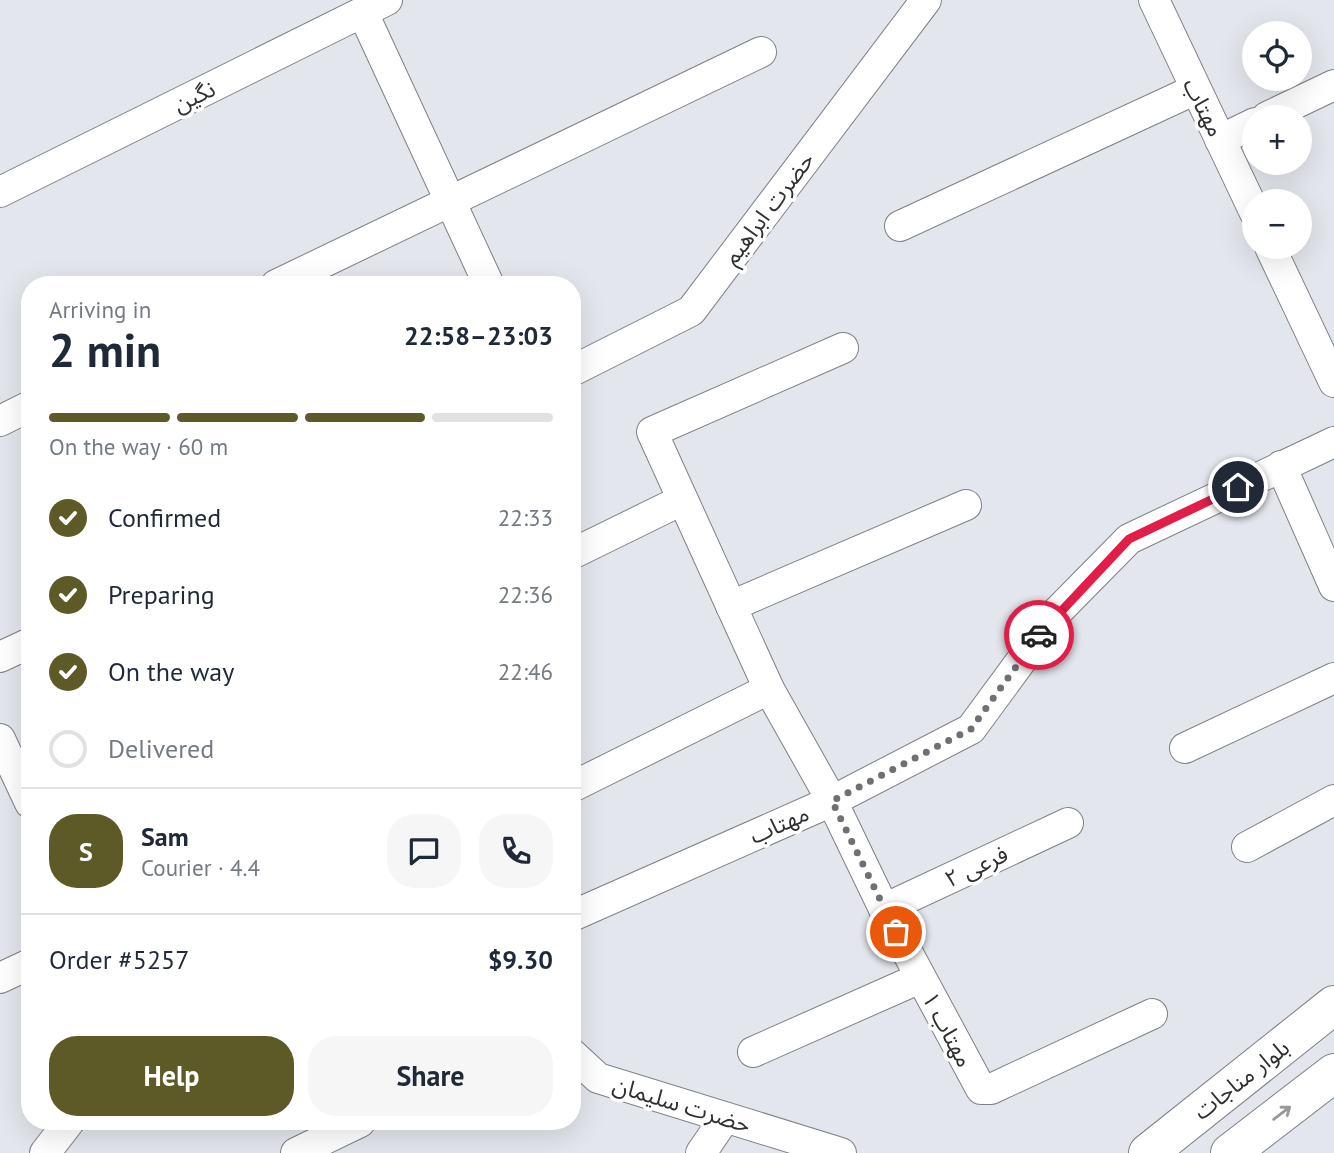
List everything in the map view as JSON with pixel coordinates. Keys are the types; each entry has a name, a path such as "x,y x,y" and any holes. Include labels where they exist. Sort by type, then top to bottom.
{"main road":[{"name":"بلوار مناجات","path":"1148,1153 1334,1006"},
{"path":"1230,1153 1334,1073"}],"street":[{"name":"حضرت ابراهیم","path":"581,366 691,311 926,0"},
{"name":"مهتاب","path":"1154,0 1194,90 1243,189"},
{"path":"375,6 449,203 485,276"},
{"name":"نگین","path":"0,192 375,6"},
{"path":"295,276 761,52"},
{"path":"1292,105 1334,85"},
{"path":"900,226 1194,90"},
{"path":"1220,140 1242,129"},
{"path":"1276,259 1334,382"},
{"name":"مهتاب ۱","path":"843,348 652,432 769,689 832,801 884,909 981,1089 991,1089 1152,1014"},
{"path":"0,421 21,410"},
{"name":"مهتاب","path":"581,912 832,801 971,729 1057,612 1129,539 1334,442"},
{"path":"1281,466 1334,586"},
{"path":"581,550 682,500"},
{"path":"731,606 966,505"},
{"path":"0,657 21,647"},
{"path":"1185,748 1334,678"},
{"path":"581,783 769,689"},
{"path":"3,752 21,786"},
{"path":"1247,848 1334,800"},
{"name":"فرعی ۲","path":"884,909 1068,823"},
{"path":"0,978 21,968"},
{"path":"753,1052 920,978"},
{"name":"حضرت سلیمان","path":"581,1062 598,1078 841,1153"},
{"path":"701,1153 725,1118"},
{"path":"45,1153 63,1130"},
{"path":"296,1153 343,1130"}],"way so far":[{"path":"896,932 832,801 971,729 1039,635"}],"route":[{"path":"1039,635 1057,612 1129,539 1238,487"}]}
